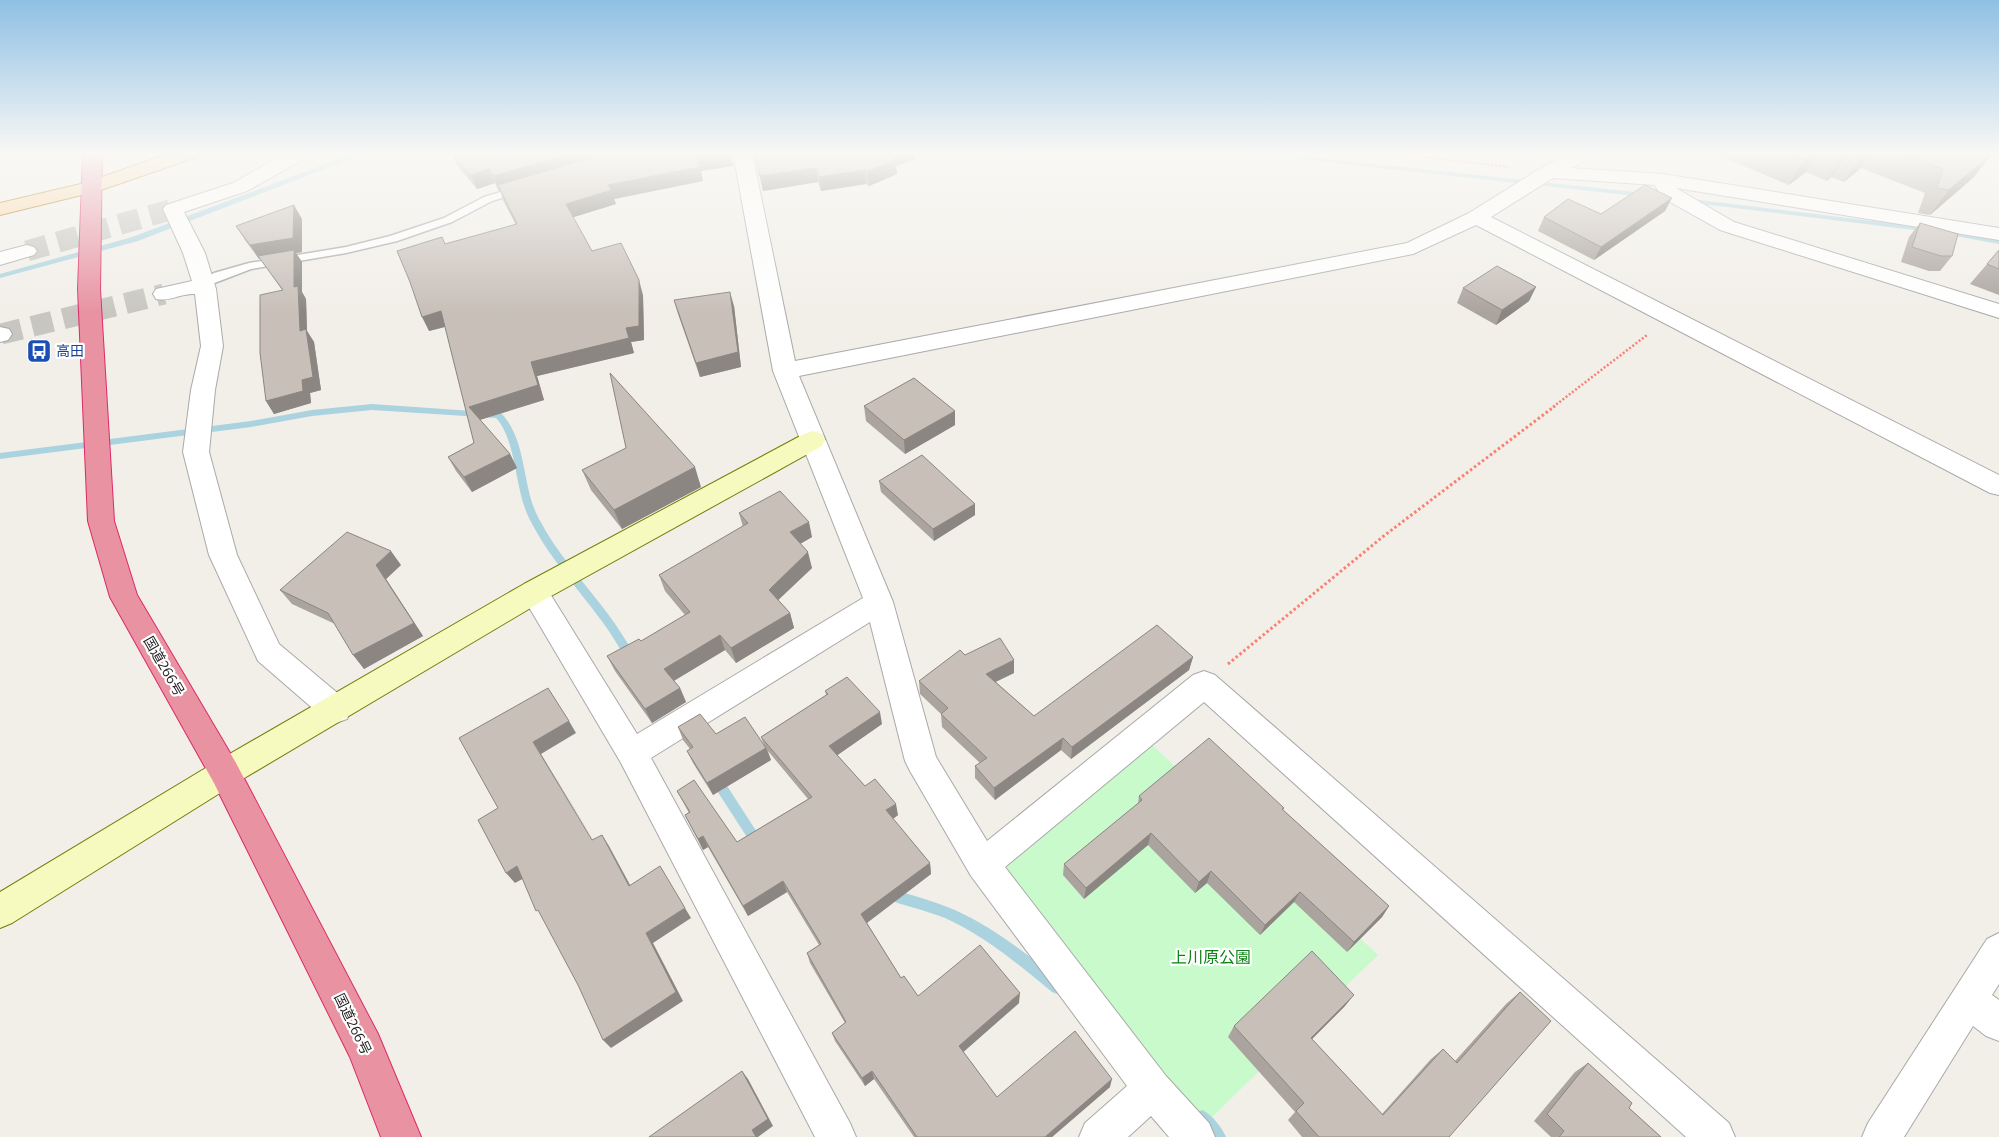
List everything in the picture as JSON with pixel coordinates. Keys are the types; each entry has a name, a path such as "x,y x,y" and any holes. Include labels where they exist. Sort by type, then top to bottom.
{"highway":[{"name":"国道266号","path":"91,206 89,289 101,521 124,597 225,773 365,1047 401,1137"}],"main road":[{"path":"0,209 12,206"}],"street":[{"path":"182,206 173,209 194,253 205,286 212,346 203,390 196,452 223,555 268,652 336,710"},
{"path":"752,206 785,371 879,602 921,762 983,865 1153,1089 1195,1137"},
{"path":"785,371 1413,248 1492,206"},
{"path":"1691,206 1727,226 1999,311"},
{"path":"1825,206 1999,234"},
{"path":"1476,216 1999,486"},
{"path":"0,258 28,251"},
{"path":"164,294 189,287 205,286"},
{"path":"0,911 225,773 336,710 534,592 813,440"},
{"path":"534,592 632,753 836,1137"},
{"path":"632,753 879,602"},
{"path":"983,865 1204,684 1715,1137"},
{"path":"1882,1137 1999,951"},
{"path":"1968,1000 1999,1023"},
{"path":"1099,1137 1153,1089"}],"lane":[{"path":"205,286 218,276 249,266 346,250 393,239 448,220 475,206"}],"path":[{"path":"1204,684 1385,535 1670,317"}],"green space":[{"name":"上川原公園","path":"1150,743 1378,955 1201,1128 989,860"}],"building":[{"path":"294,206 293,238 250,245 236,226"},
{"path":"508,206 567,206 592,251 621,243 639,280 639,326 626,328 629,338 531,362 538,385 469,407 510,454 464,477 448,457 474,443 441,311 422,317 397,251 442,237 445,244 517,224"},
{"path":"1559,206 1584,206 1601,214 1613,206 1660,206 1601,247 1544,217"},
{"path":"1920,223 1958,234 1952,256 1941,256 1912,247"},
{"path":"294,250 294,287 298,286 300,331 306,329 313,377 302,380 303,391 266,401 260,353 260,295 283,290 258,256"},
{"path":"1999,250 1999,269 1987,264"},
{"path":"1497,266 1536,287 1502,310 1463,288"},
{"path":"730,292 738,352 696,363 674,300"},
{"path":"610,373 695,467 614,510 582,470 626,448"},
{"path":"914,378 955,411 904,440 864,406"},
{"path":"922,455 975,504 933,529 879,481"},
{"path":"780,491 809,522 790,532 808,552 769,590 790,613 731,648 720,635 664,669 680,688 645,709 607,656 639,639 641,641 690,612 659,575 748,523 739,513"},
{"path":"347,532 391,551 376,565 414,623 353,655 328,613 280,590"},
{"path":"1157,625 1193,657 1072,747 1063,738 994,788 975,766 987,758 941,714 948,708 919,681 960,650 965,655 1000,638 1014,660 986,674 1034,716"},
{"path":"847,677 880,712 829,746 865,786 875,779 896,804 886,810 930,863 861,914 901,978 904,976 918,996 980,945 1020,993 959,1046 997,1097 1075,1031 1112,1079 1045,1137 917,1137 872,1071 862,1078 832,1033 846,1022 807,953 821,944 783,881 743,906 703,836 698,839 685,815 690,812 677,791 694,780 737,842 812,797 761,737 828,694 825,691"},
{"path":"548,688 569,721 533,742 592,840 602,835 629,886 660,866 685,908 646,933 676,992 603,1040 578,985 538,910 536,911 517,866 506,873 478,820 498,808 459,738"},
{"path":"700,714 716,734 745,717 766,748 707,783 687,751 693,747 678,727"},
{"path":"1209,738 1284,808 1282,809 1389,906 1354,942 1300,892 1265,925 1211,871 1199,882 1151,833 1086,888 1064,864 1142,800 1139,796"},
{"path":"1312,951 1354,995 1311,1038 1383,1115 1443,1049 1457,1063 1520,992 1551,1021 1449,1137 1319,1137 1296,1111 1304,1103 1234,1026"},
{"path":"1588,1063 1632,1103 1629,1108 1661,1137 1559,1137 1564,1131 1547,1114"},
{"path":"742,1071 768,1119 752,1130 756,1137 649,1137"}],"waterway":[{"path":"0,276 135,239 222,206"},
{"path":"1735,206 1930,230"},
{"path":"1947,232 1999,242"},
{"path":"0,456 251,424 312,413 372,407 498,415 510,431 524,493 533,517 551,547 609,622 632,658"},
{"path":"716,779 758,844"},
{"path":"888,894 935,908 968,923 1014,953 1057,987"},
{"path":"1202,1117 1219,1137"}],"tunnel":[{"path":"27,251 173,209"},
{"path":"1,334 164,294"}],"place":[{"name":"高田","path":"39,351"}]}
